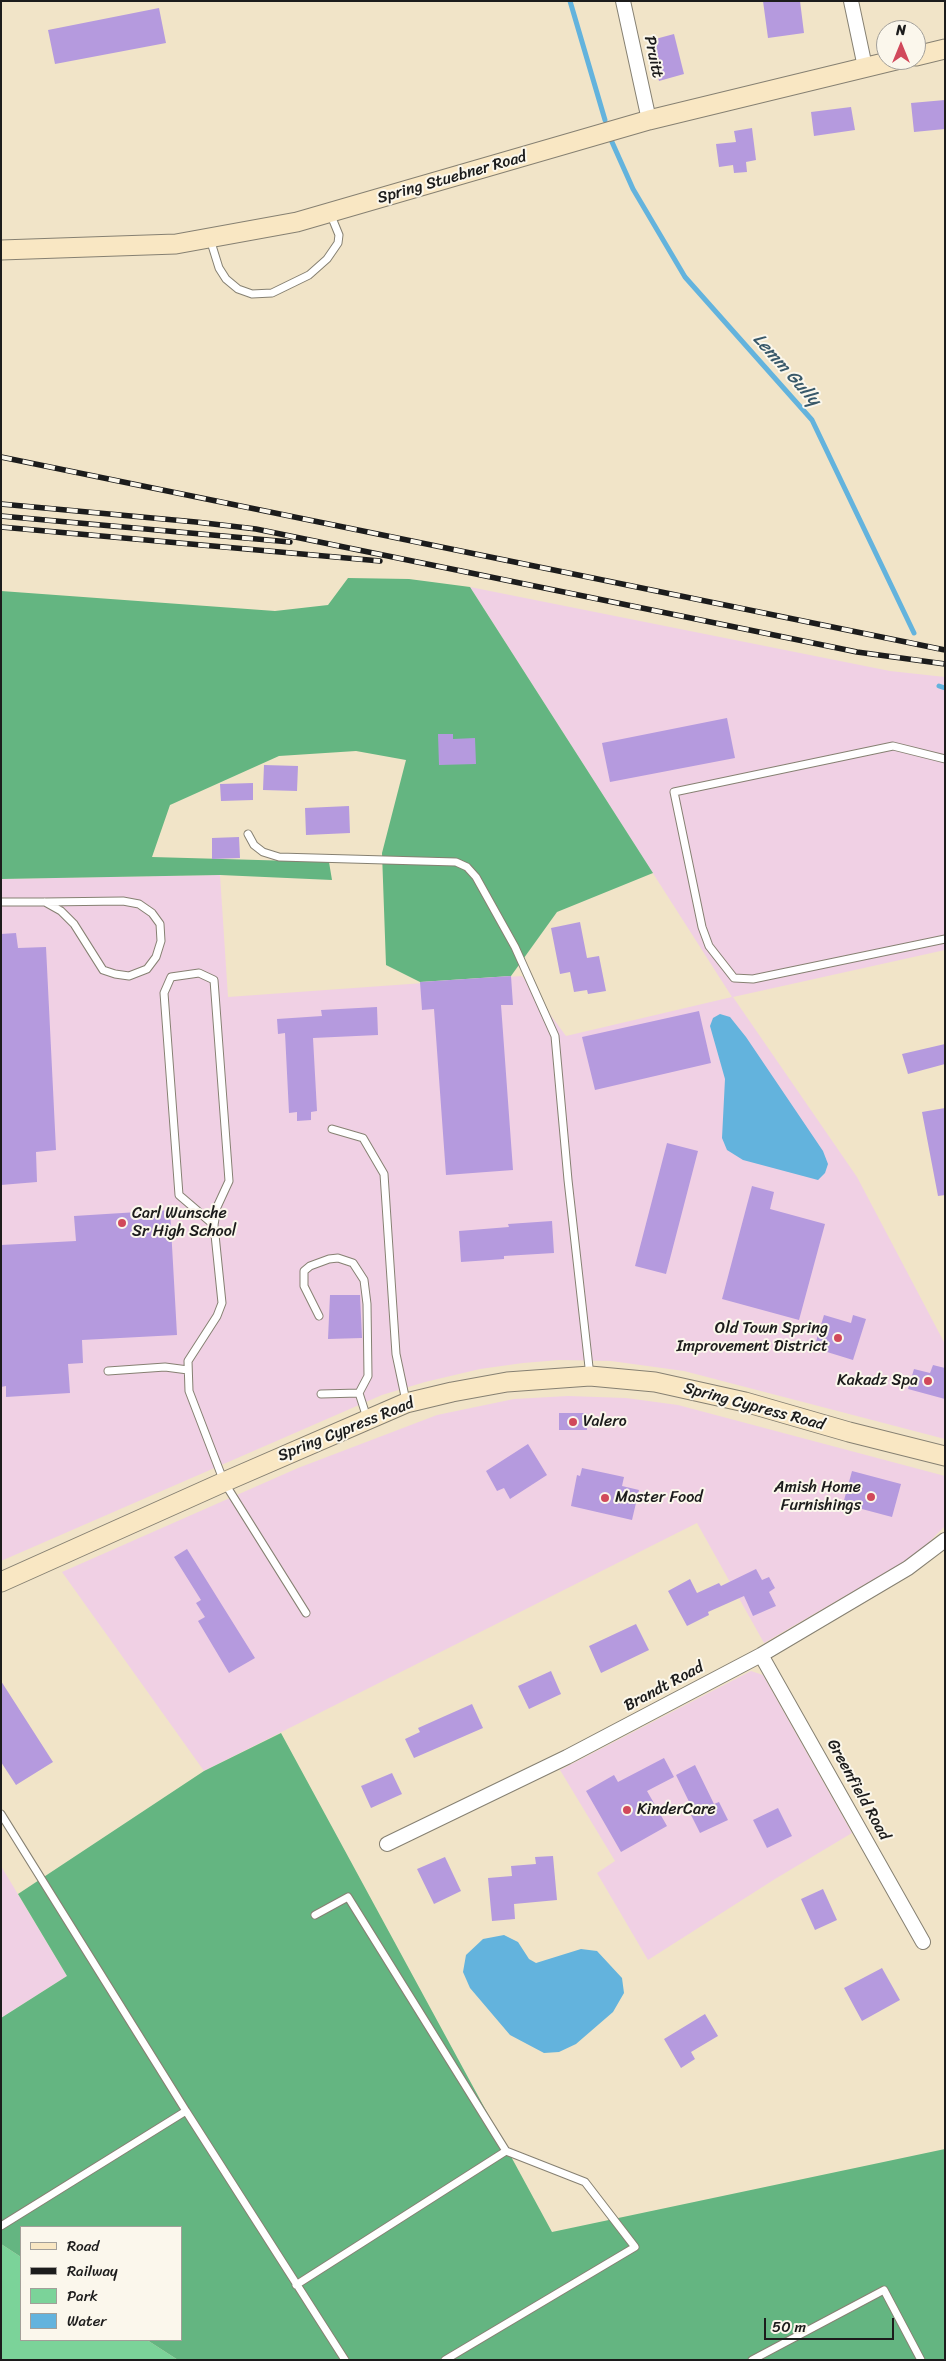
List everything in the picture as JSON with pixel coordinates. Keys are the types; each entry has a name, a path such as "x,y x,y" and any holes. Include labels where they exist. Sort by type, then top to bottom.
{"main road":[{"path":"926,54 945,49"},
{"name":"Spring Stuebner Road","path":"1,250 166,244 210,239 297,222 649,120 876,65"},
{"name":"Spring Cypress Road","path":"1,1582 406,1403 506,1382 590,1376 630,1379 686,1388 945,1456"}],"street":[{"name":"Pruitt","path":"623,1 649,120"},
{"path":"851,1 865,67"},
{"name":"Brandt Road","path":"387,1844 567,1757 762,1655 908,1568 945,1540"},
{"name":"Greenfield Road","path":"762,1655 923,1942"}],"lane":[{"path":"210,239 219,268 226,279 238,289 252,294 272,293 309,275 327,259 338,243 339,235 330,213"},
{"path":"945,759 893,746 674,792 702,927 710,946 734,978 753,979 945,939"},
{"path":"248,834 254,845 262,852 279,857 456,862 467,867 476,877 515,947 555,1036 568,1180 590,1376"},
{"path":"1,902 123,901 140,904 152,912 160,924 161,941 156,957 147,969 129,976 103,970 74,924 61,910 45,902"},
{"path":"214,1225 180,1194 164,993 171,977 199,973 214,980 229,1181 217,1208 214,1225 222,1303 188,1361 189,1391 224,1482 306,1613"},
{"path":"332,1129 363,1138 384,1174 396,1354 406,1403"},
{"path":"319,1316 304,1286 304,1271 310,1266 329,1259 338,1258 353,1263 364,1280 367,1304 368,1376 359,1393 368,1419"},
{"path":"108,1371 165,1367 188,1370"},
{"path":"321,1394 359,1393"},
{"path":"1,1814 296,2286 345,2360"},
{"path":"315,1915 348,1897 506,2150 585,2182 635,2247 446,2360"},
{"path":"1,2226 186,2111"},
{"path":"296,2286 506,2150"},
{"path":"752,2360 884,2290 921,2360"}],"shaded area":[{"path":"470,587 890,671 945,677 945,950 733,997 857,1177 945,1344 945,1439 684,1371 611,1361 559,1360 523,1363 480,1369 425,1382 382,1395 1,1561 1,879 220,875 228,997 522,976 566,1036 732,997"},
{"path":"568,1396 626,1398 678,1405 945,1476 945,1526 923,1548 900,1564 764,1643 697,1523 204,1771 62,1572 298,1468 437,1415 514,1399"},
{"path":"751,1671 763,1675 852,1833 775,1879 648,1960 597,1873 615,1861 560,1770"},
{"path":"1,1866 67,1976 1,2018"}],"green space":[{"path":"348,578 409,579 470,587 653,873 557,912 511,976 420,982 386,965 382,853 406,760 356,751 279,756 170,805 152,857 329,862 332,880 220,875 1,879 1,591 275,611 328,605"},
{"path":"281,1733 552,2232 945,2149 945,2360 178,2360 149,2341 182,2341 182,2226 20,2226 20,2256 1,2244 1,2018 67,1976 18,1894 204,1771"},
{"path":"1,2244 20,2256 20,2341 149,2341 178,2360 2,2360"}],"water":[{"path":"720,1014 730,1017 746,1037 823,1151 828,1164 825,1173 818,1180 743,1160 727,1150 722,1138 725,1079 710,1026 713,1018"},
{"path":"504,1935 518,1942 529,1959 536,1963 581,1949 597,1951 622,1978 624,1993 613,2012 576,2044 559,2052 544,2053 510,2035 470,1988 463,1972 466,1955 483,1939"}],"building":[{"path":"763,1 800,1 804,33 768,38"},
{"path":"159,8 166,43 55,64 48,30"},
{"path":"674,34 684,74 659,81 648,41"},
{"path":"945,100 945,129 914,132 911,103"},
{"path":"851,107 855,130 814,136 811,112"},
{"path":"752,128 756,160 746,162 747,172 734,173 733,165 719,167 716,144 736,142 734,131"},
{"path":"727,718 735,758 610,782 602,743"},
{"path":"438,734 453,734 453,739 475,738 476,764 439,765"},
{"path":"264,765 298,766 297,791 263,790"},
{"path":"253,783 253,800 221,801 220,784"},
{"path":"349,806 350,833 306,835 305,808"},
{"path":"239,837 240,858 212,859 212,838"},
{"path":"580,922 587,958 599,956 606,991 588,994 587,990 574,992 570,972 560,974 551,928"},
{"path":"16,933 18,948 46,947 56,1150 36,1152 37,1182 1,1185 1,934"},
{"path":"511,976 513,1005 501,1005 513,1170 446,1175 434,1009 422,1010 420,982"},
{"path":"377,1007 378,1035 313,1038 317,1111 311,1112 311,1120 297,1121 297,1112 289,1113 285,1033 278,1034 277,1019 322,1016 321,1010"},
{"path":"699,1011 711,1063 595,1090 582,1037"},
{"path":"945,1044 945,1064 908,1074 902,1054"},
{"path":"945,1108 945,1195 938,1196 922,1112"},
{"path":"667,1143 698,1151 666,1274 635,1266"},
{"path":"752,1186 774,1192 770,1209 825,1224 799,1320 722,1299"},
{"path":"170,1210 177,1335 82,1340 83,1363 68,1364 70,1393 6,1397 6,1386 1,1387 1,1245 76,1241 74,1216"},
{"path":"552,1221 554,1253 504,1256 504,1259 461,1262 459,1231 509,1227 508,1224"},
{"path":"330,1295 360,1295 362,1338 328,1339"},
{"path":"824,1315 851,1323 853,1315 866,1319 853,1360 814,1348"},
{"name":"Kakadz Spa","path":"933,1365 945,1368 945,1399 908,1389 914,1369 930,1373"},
{"name":"Valero","path":"559,1413 587,1413 587,1430 559,1430"},
{"path":"528,1444 547,1475 510,1499 504,1488 497,1491 486,1471"},
{"name":"Master Food","path":"582,1468 624,1477 622,1486 639,1490 632,1520 571,1506 577,1475 580,1476"},
{"name":"Amish Home Furnishings","path":"852,1471 901,1484 892,1517 843,1504"},
{"path":"187,1549 255,1658 229,1673 198,1621 205,1617 196,1603 201,1600 174,1557"},
{"path":"756,1569 762,1580 769,1577 775,1588 769,1592 776,1606 753,1616 744,1596 708,1612 709,1615 687,1626 668,1591 690,1579 697,1593 719,1583 721,1586"},
{"path":"636,1624 649,1650 601,1673 589,1646"},
{"path":"551,1671 561,1694 529,1709 518,1686"},
{"path":"1,1681 53,1762 16,1785 1,1762"},
{"path":"472,1704 483,1728 414,1758 405,1739 420,1732 418,1728"},
{"name":"KinderCare","path":"664,1758 674,1777 647,1791 667,1826 621,1852 586,1791 614,1775 618,1782"},
{"path":"695,1765 714,1804 719,1802 728,1820 700,1833 691,1815 695,1814 676,1775"},
{"path":"392,1773 402,1794 371,1808 361,1786"},
{"path":"778,1808 792,1836 767,1848 753,1820"},
{"path":"553,1856 557,1900 514,1904 515,1919 492,1921 488,1878 512,1876 511,1866 536,1864 535,1857"},
{"path":"445,1857 461,1891 434,1904 417,1869"},
{"path":"823,1889 837,1920 815,1930 801,1899"},
{"path":"882,1968 900,2000 862,2021 844,1988"},
{"path":"705,2014 718,2036 691,2052 695,2059 681,2068 664,2039"}],"waterway":[{"name":"Lemm Gully","path":"570,1 605,120"},
{"name":"Lemm Gully","path":"612,142 633,189 685,277 812,420 914,633"},
{"name":"Lemm Gully","path":"939,686 945,688"}],"railway":[{"path":"1,457 945,650"},
{"path":"1,504 256,529 857,652 945,664"},
{"path":"1,516 290,542"},
{"path":"1,527 380,561"}],"place":[{"name":"Carl Wunsche Sr High School","path":"122,1223"},
{"name":"Old Town Spring Improvement District","path":"838,1338"},
{"name":"Kakadz Spa","path":"928,1381"},
{"name":"Valero","path":"573,1422"},
{"name":"Amish Home Furnishings","path":"871,1497"},
{"name":"Master Food","path":"605,1498"},
{"name":"KinderCare","path":"627,1810"}]}
